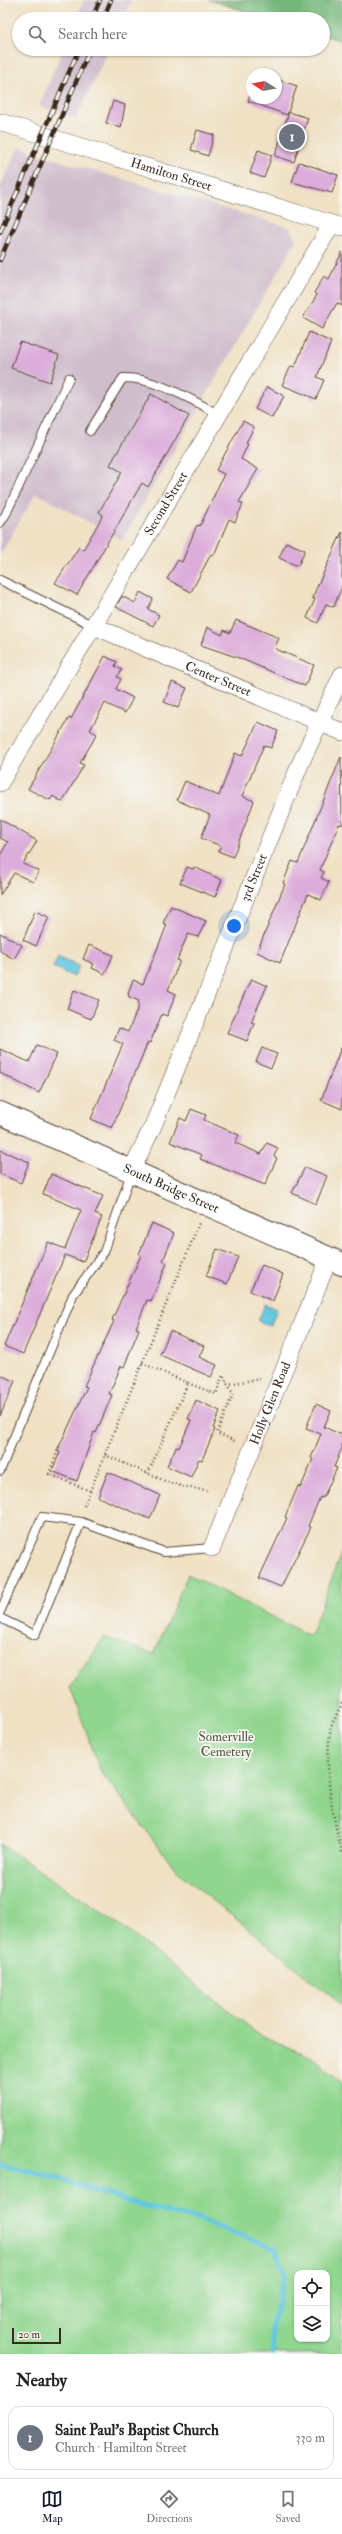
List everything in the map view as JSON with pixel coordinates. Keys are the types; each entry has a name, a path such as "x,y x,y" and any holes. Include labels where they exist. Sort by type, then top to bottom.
{"street":[{"name":"Hamilton Street","path":"0,122 337,225"},
{"name":"Second Street","path":"0,783 219,414 337,225"},
{"name":"Center Street","path":"94,626 342,732"},
{"name":"3rd Street","path":"131,1171 153,1126 302,762 342,675"},
{"name":"South Bridge Street","path":"0,1113 335,1261"},
{"name":"Holly Glen Road","path":"212,1548 335,1261"}],"lane":[{"path":"0,523 6,514 69,378"},
{"path":"90,431 123,378 136,378 204,406 219,414"},
{"path":"0,580 94,626"},
{"path":"0,1471 73,1295 104,1252 131,1171"},
{"path":"0,1612 42,1517 81,1522 164,1552 212,1548"},
{"path":"0,1618 35,1635 81,1522"}],"path":[{"path":"84,1506 202,1215"},
{"path":"142,1363 216,1394 223,1375 233,1394 217,1433 235,1441"},
{"path":"227,1384 260,1379"},
{"path":"148,1473 188,1383"},
{"path":"59,1447 49,1474 90,1491"},
{"path":"105,1455 172,1484 207,1491"},
{"path":"342,1703 331,1727 328,1769 330,1806 342,1853"}],"shaded area":[{"path":"84,0 132,0 126,12 79,12"},
{"path":"60,56 106,56 76,119 39,106"},
{"path":"19,147 67,163 291,228 296,241 122,540 36,493 0,555 0,187"}],"green space":[{"path":"209,0 342,0 342,41 330,37 330,12 248,12"},
{"name":"Somerville Cemetery","path":"342,1551 342,2005 177,1871 101,1772 70,1687 104,1637 154,1654 188,1574 310,1636"},
{"path":"0,1844 119,1924 261,2036 312,2057 342,2082 342,2354 0,2354"}],"water":[{"path":"58,956 79,966 74,977 53,967"},
{"path":"265,1304 277,1309 270,1326 258,1321"}],"building":[{"path":"282,81 297,86 287,115 256,104 282,104"},
{"path":"113,101 125,105 121,128 106,123"},
{"path":"289,112 308,118 294,162 275,156"},
{"path":"197,130 214,135 208,156 191,150"},
{"path":"258,150 272,155 264,178 250,173"},
{"path":"299,162 338,175 332,193 292,182"},
{"path":"342,252 342,306 337,303 322,329 303,318 317,295 314,293 324,276 329,279"},
{"path":"309,332 331,342 317,377 324,380 316,399 282,385 291,366 295,367"},
{"path":"20,342 59,355 50,382 11,368"},
{"path":"267,387 284,396 272,418 255,409"},
{"path":"151,394 189,416 148,487 142,483 77,595 55,583 79,547 83,550 103,515 99,512 122,472 110,465"},
{"path":"243,421 254,427 246,443 248,444 241,459 258,469 239,502 243,504 235,522 229,519 214,555 211,554 191,592 167,579 178,560 182,562 197,525 200,526 224,474 216,470"},
{"path":"342,532 342,586 334,607 326,604 318,623 307,618 315,599 312,598"},
{"path":"286,542 305,550 298,566 279,558"},
{"path":"140,592 153,599 148,609 159,615 153,626 116,607 122,596 135,603"},
{"path":"236,620 279,638 275,647 278,650 314,665 305,686 239,658 201,645 207,627 222,635 224,630 230,633"},
{"path":"105,656 117,662 115,666 122,670 117,677 121,679 116,689 133,698 125,713 105,703 90,730 97,734 80,763 84,765 62,802 53,796 50,800 28,789 69,718 71,719"},
{"path":"172,682 187,688 178,708 164,702"},
{"path":"258,722 278,731 271,748 264,745 242,796 254,801 233,857 218,851 221,846 201,838 210,815 177,800 185,781 219,796 235,753 242,756"},
{"path":"341,757 342,825 339,824 320,870 324,872 321,878 329,882 321,900 308,894 280,963 257,952 285,884 283,883 292,861 298,863"},
{"path":"0,819 37,841 23,864 39,871 33,882 14,873 0,895 0,855 8,842 0,838"},
{"path":"187,867 193,869 194,867 222,880 215,897 180,883"},
{"path":"171,906 206,921 198,937 188,934 177,960 180,961 168,990 176,994 167,1016 162,1014 150,1043 148,1042 112,1128 91,1119 123,1044 114,1040 119,1028 128,1032 139,1005 137,1004 139,1001 129,997 128,993 133,980 143,984 167,925 163,923"},
{"path":"35,911 49,917 36,946 23,940"},
{"path":"0,933 22,945 14,959 0,951"},
{"path":"89,945 113,955 105,974 92,968 94,964 83,959"},
{"path":"251,979 267,986 251,1022 254,1023 247,1041 227,1033"},
{"path":"74,990 99,1000 91,1019 67,1009"},
{"path":"37,1045 57,1054 39,1093 0,1073 0,1049 29,1062"},
{"path":"262,1048 277,1054 271,1068 256,1062"},
{"path":"342,1048 342,1109 321,1100"},
{"path":"191,1109 206,1115 204,1120 239,1135 235,1143 261,1154 267,1143 278,1148 274,1156 277,1158 265,1185 200,1159 202,1155 170,1142 180,1118 186,1121"},
{"path":"0,1150 29,1162 21,1183 0,1174"},
{"path":"305,1167 327,1176 316,1204 292,1193"},
{"path":"51,1174 103,1196 95,1214 102,1217 83,1262 65,1255 23,1354 4,1346 48,1242 65,1249 81,1210 43,1194"},
{"path":"152,1223 174,1233 163,1261 167,1263 151,1301 147,1300 136,1328 139,1329 124,1367 121,1366 109,1394 112,1395 96,1433 94,1432 77,1481 52,1471 60,1452 57,1451 87,1387 84,1386 114,1321 112,1320 141,1255 139,1254"},
{"path":"217,1249 238,1257 227,1284 206,1276"},
{"path":"262,1265 283,1274 273,1301 250,1291"},
{"path":"170,1331 204,1346 199,1357 217,1365 211,1377 160,1355"},
{"path":"0,1375 15,1381 0,1416"},
{"path":"196,1400 220,1411 213,1428 215,1429 202,1460 199,1459 191,1477 167,1466 176,1447 179,1448 191,1420 188,1419"},
{"path":"316,1404 331,1411 324,1427 342,1435 342,1448 334,1467 337,1468 323,1498 320,1497 308,1526 311,1527 281,1587 259,1578 287,1518 285,1517 298,1486 301,1487 313,1459 311,1458 321,1434 306,1428"},
{"path":"108,1472 160,1495 150,1519 98,1497"}],"waterway":[{"path":"0,2165 35,2172 153,2209 200,2220 274,2248 285,2273 271,2329 273,2354"}],"railway":[{"path":"95,12 100,0"},
{"path":"106,12 111,0"},
{"path":"0,232 76,56"},
{"path":"0,260 87,56"}],"place":[{"name":"Saint Paul's Baptist Church","path":"292,137"}]}
